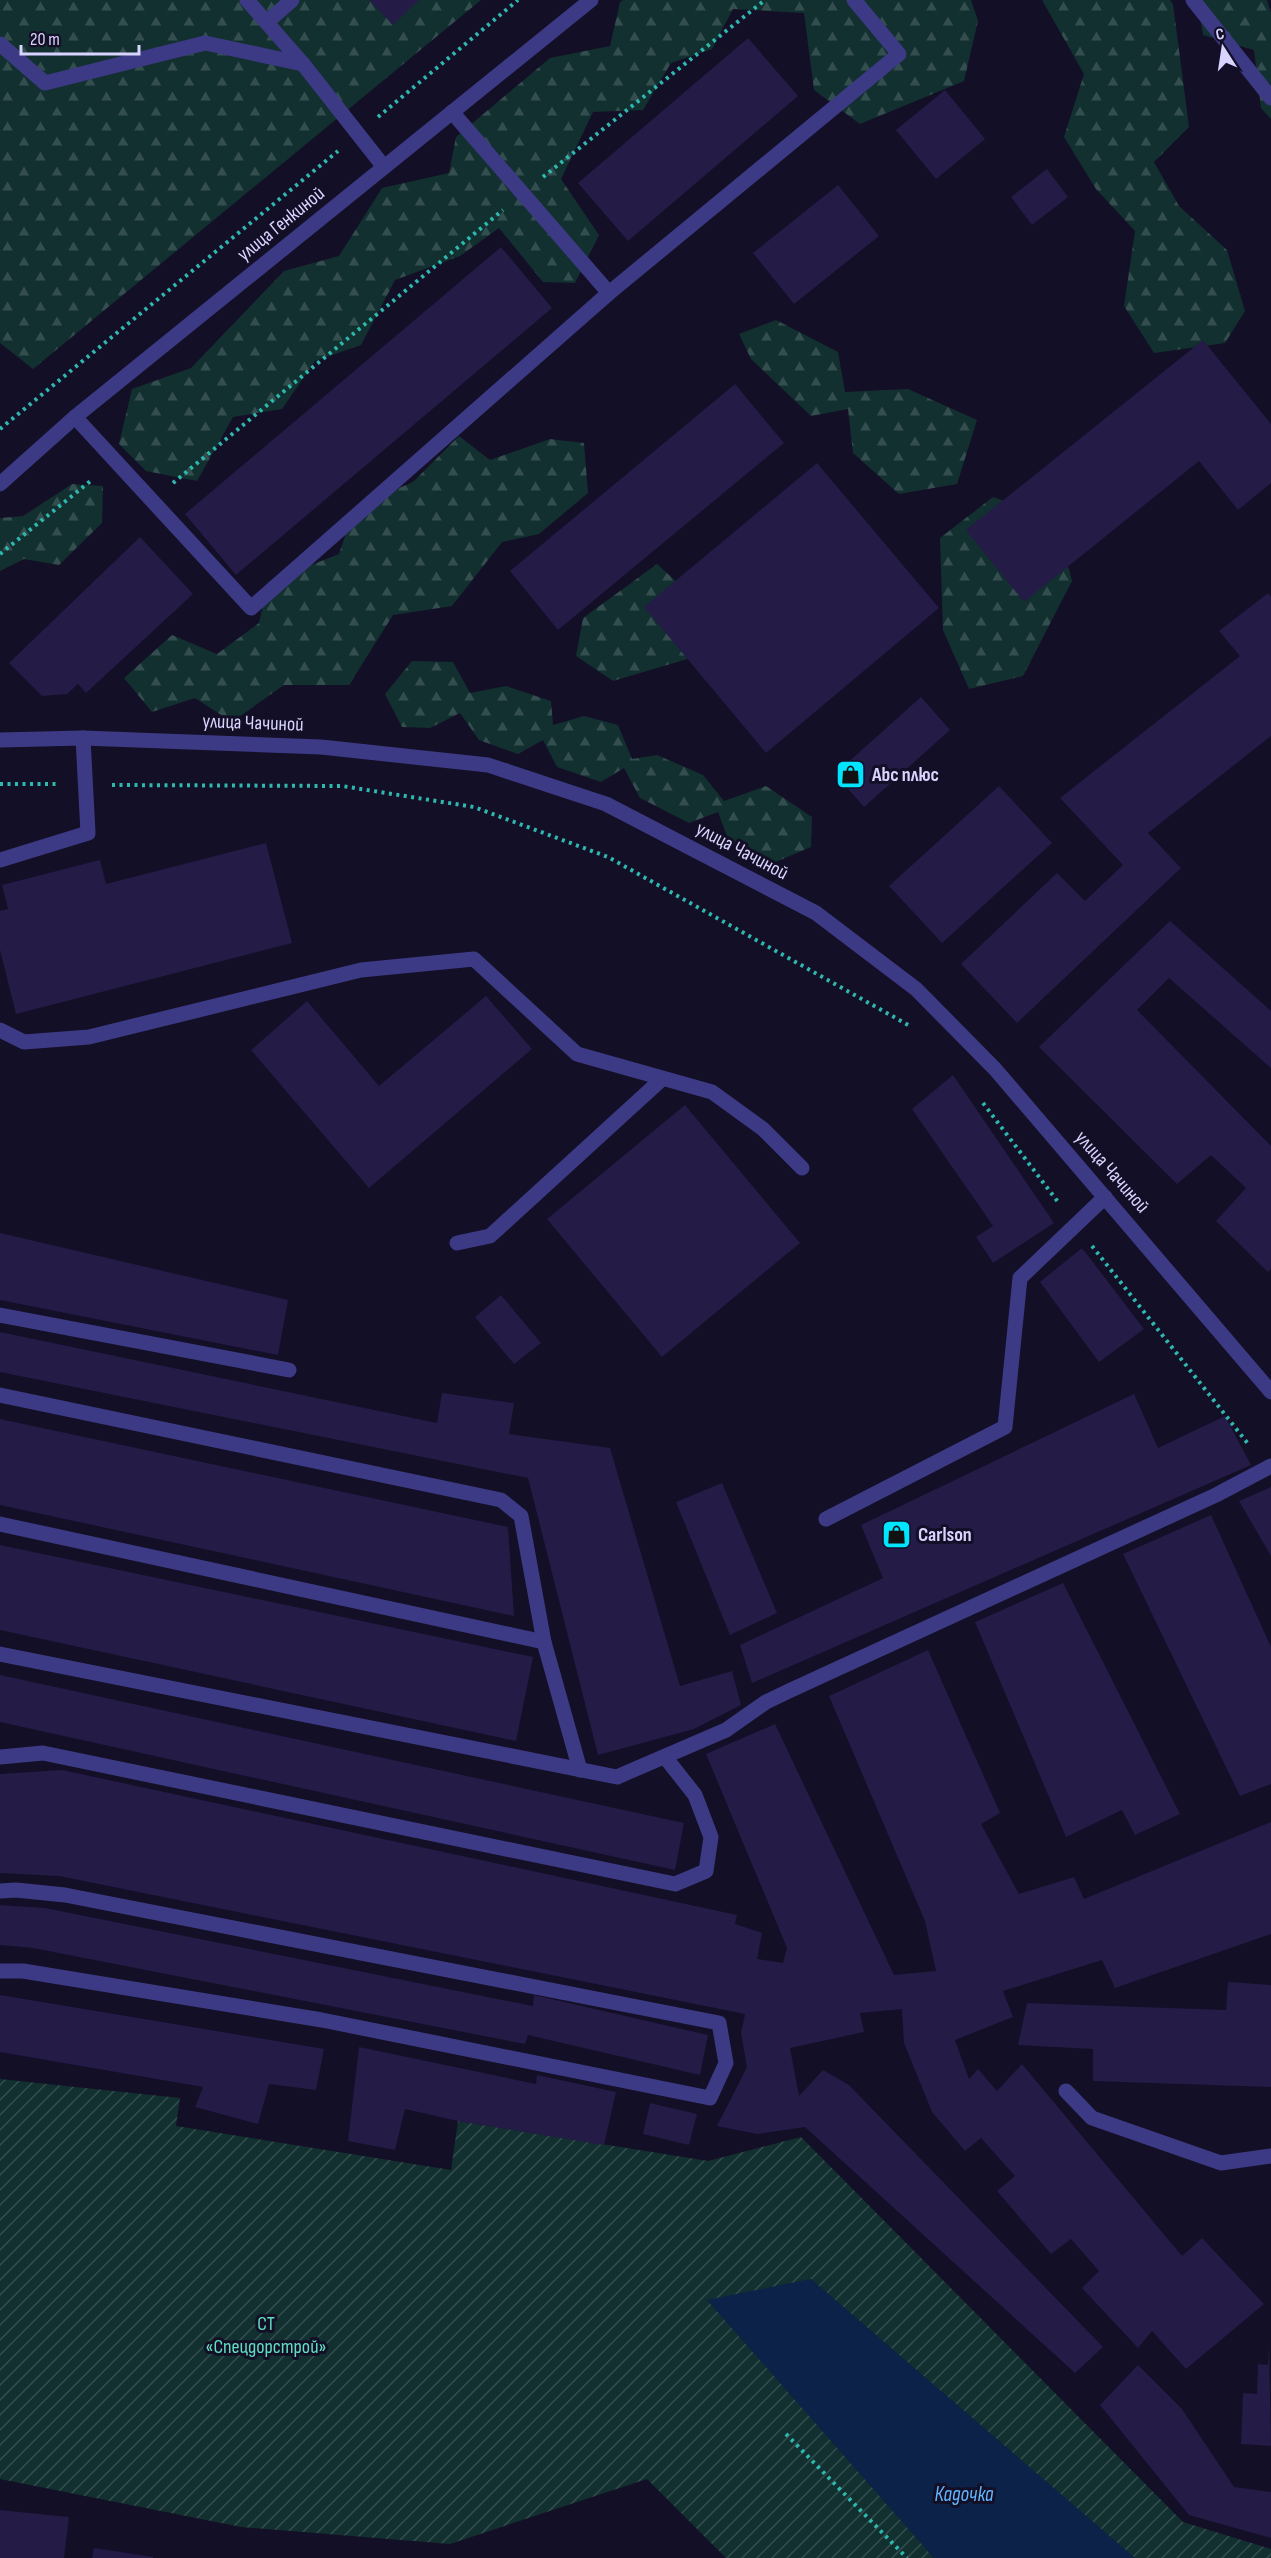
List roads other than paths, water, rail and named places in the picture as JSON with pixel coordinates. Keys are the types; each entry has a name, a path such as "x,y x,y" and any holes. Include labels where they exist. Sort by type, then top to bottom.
{"street":[{"path":"247,0 303,64 384,167"},
{"path":"267,22 292,0"},
{"name":"улица Генкиной","path":"0,484 75,417 591,0"},
{"path":"75,417 251,608 609,293 899,54 854,0"},
{"path":"1193,0 1271,98"},
{"path":"0,44 45,83 205,43 303,64"},
{"path":"452,112 609,293"},
{"path":"0,860 88,833 83,738"},
{"name":"улица Чачиной","path":"0,740 83,738 321,747 488,765 606,804 816,913 916,990 995,1069 1271,1392"},
{"path":"0,1030 24,1042 89,1037 361,970 474,959 577,1054 712,1092 763,1129 802,1168"},
{"path":"457,1243 490,1236 662,1078"},
{"path":"826,1519 1005,1427 1020,1278 1105,1197"},
{"path":"0,1315 289,1370"},
{"path":"0,1395 501,1500 521,1516 544,1641 580,1770"},
{"path":"0,1654 617,1778 726,1730 765,1702 1216,1495 1269,1467"},
{"path":"0,1524 544,1641"},
{"path":"0,1757 43,1753 675,1884 706,1871 711,1837 695,1795 665,1757"},
{"path":"0,1890 65,1895 719,2023 726,2063 710,2098 322,2020 23,1971 0,1971"},
{"path":"1065,2091 1092,2118 1221,2163 1271,2156"}],"water":[{"name":"Кадочка","path":"811,2279 1135,2558 934,2558 707,2300"}],"place":[{"name":"Аbc плюс","path":"851,775"},
{"name":"Carlson","path":"897,1535"}],"park label":[{"name":"СТ «Спецдорстрой»","path":"266,2336"}]}
